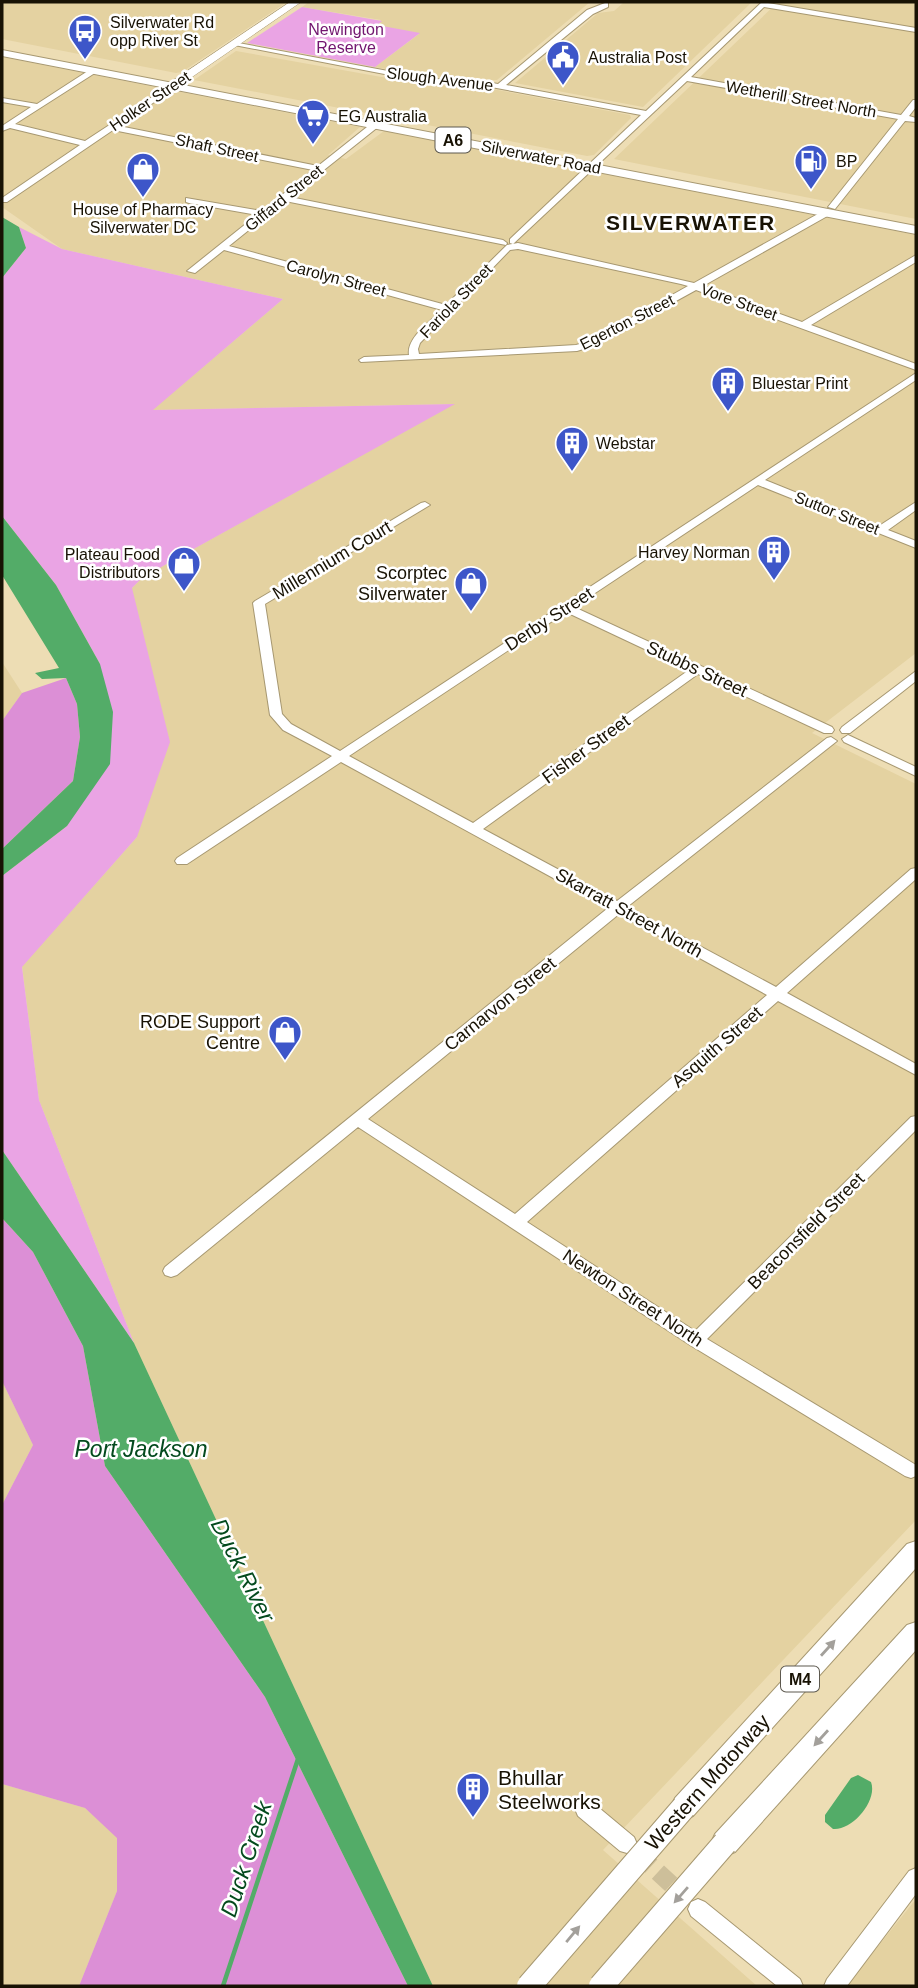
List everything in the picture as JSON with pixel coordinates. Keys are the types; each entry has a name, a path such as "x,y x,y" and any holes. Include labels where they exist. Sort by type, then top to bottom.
{"highway":[{"name":"Silverwater Road","path":"2,47 375,125 595,165"},
{"name":"Silverwater Road","path":"2,53 830,210 916,229"},
{"name":"Silverwater Road","path":"830,210 916,223"},
{"name":"Western Motorway","path":"529,1986 684,1807 916,1551"},
{"path":"601,1986 725,1843 916,1633"}],"main road":[{"name":"Holker Street","path":"175,84 296,2"}],"street":[{"path":"764,3 916,30"},
{"name":"Fariola Street","path":"415,358 414,346 510,244 764,3"},
{"path":"500,86 590,12 605,5"},
{"name":"Slough Avenue","path":"233,44 434,82 471,81 648,114"},
{"path":"5,127 94,71"},
{"name":"Wetherill Street North","path":"685,78 916,120"},
{"name":"Holker Street","path":"4,200 175,84"},
{"path":"2,100 37,106"},
{"name":"Egerton Street","path":"364,360 577,348 593,343 830,210 916,102"},
{"name":"Giffard Street","path":"192,271 375,125"},
{"path":"5,127 87,144"},
{"name":"Shaft Street","path":"113,127 320,169"},
{"name":"Vore Street","path":"284,198 673,278 916,371"},
{"path":"189,200 265,214"},
{"name":"Carolyn Street","path":"222,247 450,309"},
{"path":"803,326 916,258"},
{"name":"Derby Street","path":"183,861 758,481 916,371"},
{"name":"Suttor Street","path":"758,481 916,545"},
{"name":"Millennium Court","path":"341,757 287,727 276,715 258,603 425,505"},
{"path":"881,530 916,505"},
{"name":"Stubbs Street","path":"566,608 698,669 830,735"},
{"name":"Fisher Street","path":"474,829 698,669"},
{"path":"847,735 916,675"},
{"path":"830,735 847,735 916,772"},
{"name":"Carnarvon Street","path":"171,1271 830,735"},
{"name":"Skarratt Street North","path":"341,757 916,1070"},
{"name":"Asquith Street","path":"517,1222 916,872"},
{"name":"Newton Street North","path":"359,1120 696,1340 911,1471"},
{"name":"Beaconsfield Street","path":"696,1340 916,1121"},
{"path":"585,1809 626,1844"},
{"path":"834,1986 916,1878"},
{"path":"698,1909 793,1986"}],"shaded area":[{"path":"2,2 287,2 182,72 176,73 2,39"},
{"path":"309,2 590,2 497,80 491,80 471,77 436,78 375,67 419,34 376,25 381,20 302,7"},
{"path":"620,2 752,2 643,107 515,83 598,13 614,11 623,3"},
{"path":"778,2 916,2 916,219 614,159"},
{"path":"236,51 432,86 467,85 487,88 630,115 631,118 594,155 587,156 194,80"},
{"path":"2,57 360,127 328,155 346,159 384,131 916,235 916,653 812,733 916,784 916,1520 603,1850 757,1986 433,1986 134,1343 39,1100 22,966 137,837 132,588 163,566 453,404 152,410 283,299 62,249 2,207"},
{"path":"2,662 22,693 2,721"},
{"path":"66,678 77,704 80,737 73,781 2,849 2,721 22,693"},
{"path":"2,1218 33,1252 83,1346 105,1466 265,1697 408,1986 79,1986 117,1891 117,1838 85,1808 2,1784 2,1505 33,1445 2,1381"},
{"path":"2,1381 33,1445 2,1505"},
{"path":"2,1784 85,1808 117,1837 117,1891 79,1986 2,1986"},
{"path":"916,1899 916,1986 846,1986"}],"green space":[{"name":"Newington Reserve","path":"302,7 382,21 377,25 420,33 375,67 247,43"},
{"path":"19,227 62,249 283,299 153,410 455,404 163,566 132,588 170,742 137,837 22,967 39,1100 134,1343 2,1150 2,876 67,826 100,664 56,585 2,516 2,278 26,248"}],"water":[{"path":"2,217 19,227 26,248 2,278"},
{"path":"2,516 56,585 100,664 113,712 110,764 67,826 2,876 2,849 73,781 80,737 77,704 66,678 42,679 35,673 59,668 2,575"},
{"name":"Port Jackson","path":"2,1150 134,1343 433,1986 408,1986 265,1697 105,1466 83,1346 33,1252 2,1218"},
{"path":"858,1775 871,1782 871,1798 855,1820 833,1829 825,1822 825,1815 851,1778"}],"waterway":[{"name":"Duck Creek","path":"223,1986 298,1759"}],"tunnel":[{"path":"638,1854 685,1897"}],"place":[{"name":"Silverwater Rd opp River St","path":"85,61"},
{"name":"Australia Post","path":"563,87"},
{"name":"EG Australia","path":"313,146"},
{"name":"BP","path":"811,191"},
{"name":"House of Pharmacy Silverwater DC","path":"143,199"},
{"name":"Bluestar Print","path":"728,413"},
{"name":"Webstar","path":"572,473"},
{"name":"Harvey Norman","path":"774,582"},
{"name":"Plateau Food Distributors","path":"184,593"},
{"name":"Scorptec Silverwater","path":"471,613"},
{"name":"RODE Support Centre","path":"285,1062"},
{"name":"Bhullar Steelworks","path":"473,1819"}],"district":[{"name":"SILVERWATER","path":"691,222"}],"water label":[{"name":"Duck River","path":"243,1570"}]}
